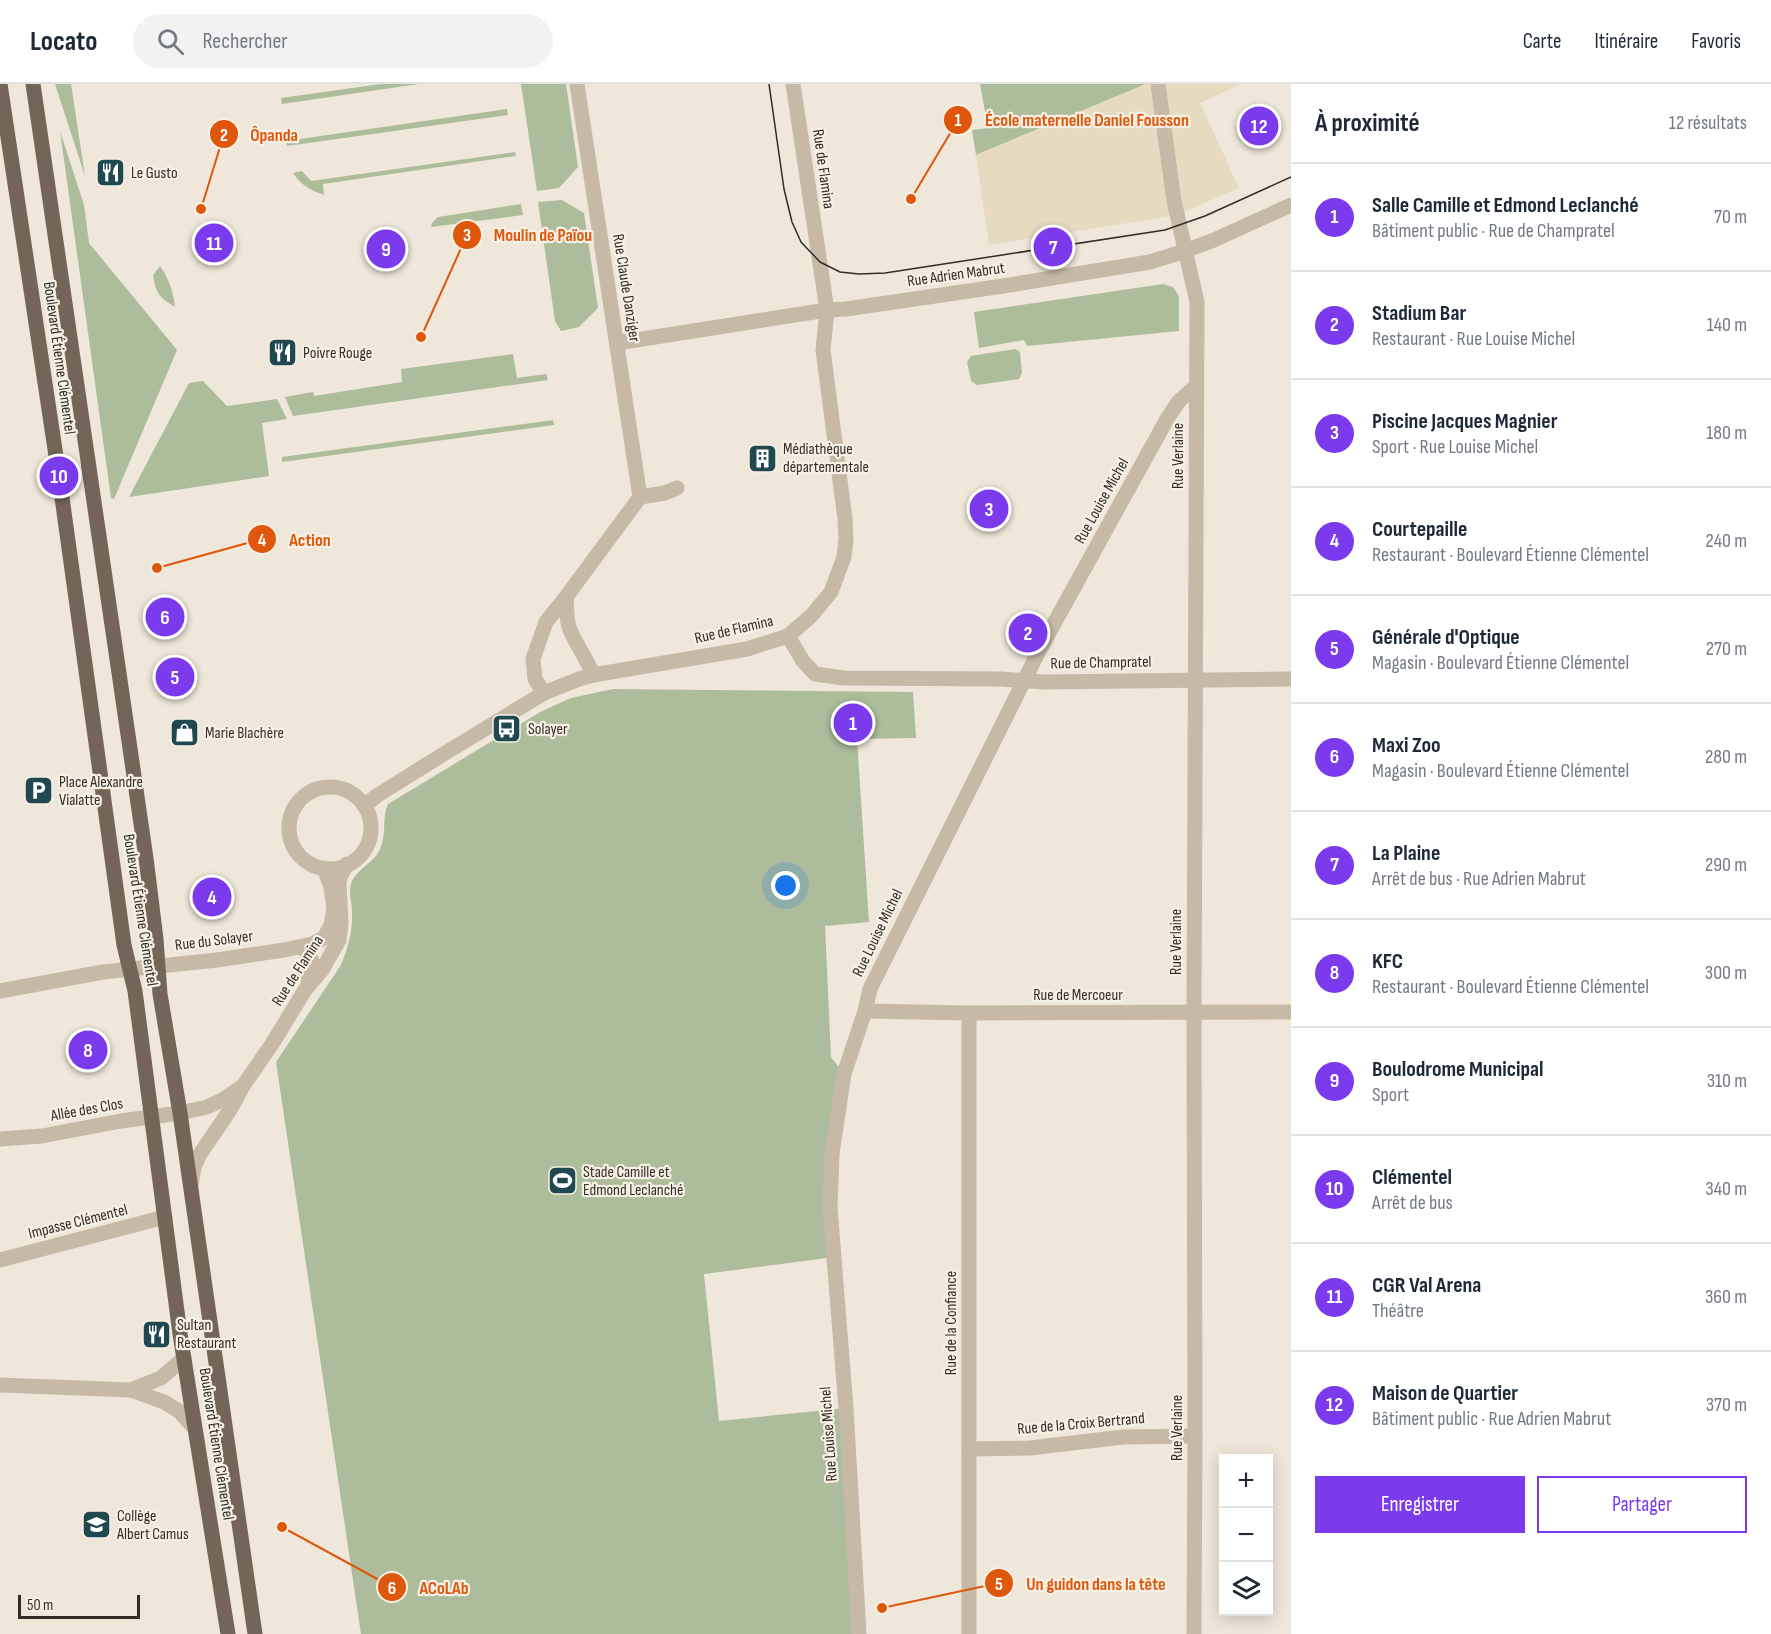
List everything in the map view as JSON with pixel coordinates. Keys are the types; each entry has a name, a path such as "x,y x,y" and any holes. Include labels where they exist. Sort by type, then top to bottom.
{"main road":[{"name":"Boulevard Étienne Clémentel","path":"0,84 60,487 124,945 135,991 184,1358 228,1634"},
{"name":"Boulevard Étienne Clémentel","path":"33,84 146,858 160,994 180,1113 255,1634"}],"street":[{"name":"Rue Claude Danziger","path":"577,84 640,497"},
{"name":"Rue de Flamina","path":"364,806 378,795 544,693 593,675 747,649 789,636 811,616 831,592 844,557 845,519 823,350 827,309 793,84"},
{"name":"Rue Verlaine","path":"1158,84 1174,201 1197,302 1194,1634"},
{"name":"Rue Adrien Mabrut","path":"616,343 827,309 846,309 1139,264 1185,251 1291,205"},
{"name":"Rue Louise Michel","path":"859,1634 846,1408 830,1208 832,1154 844,1074 870,989 1024,681 1167,419 1179,401 1196,386"},
{"path":"544,693 535,679 533,659 546,622 640,497 665,493 677,488"},
{"path":"566,597 568,624 593,675"},
{"name":"Rue de Champratel","path":"789,636 803,661 815,674 844,678 1000,679 1044,682 1291,679"},
{"path":"324,787 340,788 354,794 364,806 370,821 370,837 363,851 347,864 337,868 324,868 311,864 293,847 289,822 293,809 301,798 312,791 324,787"},
{"name":"Rue de Flamina","path":"191,1188 194,1167 200,1154 305,990 322,969 339,939 341,924 339,885 340,877 347,864"},
{"name":"Rue du Solayer","path":"0,991 102,972 228,958 312,944 324,938 331,924 334,909 331,887 324,868"},
{"path":"301,947 313,963 305,990"},
{"name":"Rue de Mercoeur","path":"865,1011 1291,1012"},
{"name":"Rue de la Confiance","path":"969,1013 969,1634"},
{"name":"Rue de Flamina","path":"180,1113 207,1107 243,1086"},
{"name":"Allée des Clos","path":"0,1139 42,1136 180,1113"},
{"name":"Impasse Clémentel","path":"0,1260 165,1217"},
{"path":"131,1390 161,1378 184,1358"},
{"path":"0,1385 131,1390 164,1402 179,1411 195,1428"},
{"name":"Rue de la Croix Bertrand","path":"969,1449 1030,1448 1123,1437 1195,1436"}],"green space":[{"path":"55,84 71,84 85,176"},
{"path":"381,84 419,84 282,104 281,98"},
{"path":"521,84 566,84 578,167 559,188 537,191"},
{"path":"980,84 1146,84 976,155 972,130 988,128"},
{"path":"507,109 508,115 287,146 286,141"},
{"path":"60,131 84,205 89,243 177,350 114,499 111,498"},
{"path":"515,152 516,156 323,184 324,195 306,187 293,173 302,171 311,181"},
{"path":"562,200 584,213 598,308 579,327 561,331 555,321 538,202"},
{"path":"521,204 523,215 431,227 438,217"},
{"path":"160,266 170,285 175,307 162,297 155,287 153,275"},
{"path":"1163,284 1173,287 1179,296 1179,331 1027,346 1024,340 979,348 974,312"},
{"path":"1015,349 1020,352 1022,373 1019,379 977,385 971,381 967,362 971,356"},
{"path":"513,354 517,378 546,374 548,380 293,416 285,397 313,392 314,396 402,382 401,369"},
{"path":"203,381 227,406 277,399 287,419 262,423 269,476 129,497 189,383"},
{"path":"553,420 554,425 282,462 282,457"},
{"name":"Stade Camille et Edmond Leclanché","path":"613,689 913,692 916,738 857,739 869,922 825,926 831,1057 844,1074 832,1154 834,1257 704,1274 719,1421 846,1408 859,1634 361,1634 276,1062 341,965 352,925 351,884 381,847 388,804 542,711 571,698"}],"shaded area":[{"path":"1146,84 1241,84 1200,103 1239,188 1177,215 989,245 976,155"}],"tram line":[{"path":"769,84 784,189 792,222 801,242 820,262 840,272 885,273 1165,230 1205,216 1291,177"}],"place":[{"name":"Maison de Quartier","path":"1259,126"},
{"name":"Le Gusto","path":"110,173"},
{"name":"École maternelle Daniel Fousson","path":"911,199"},
{"name":"Ôpanda","path":"201,209"},
{"name":"CGR Val Arena","path":"214,243"},
{"name":"La Plaine","path":"1053,247"},
{"name":"Boulodrome Municipal","path":"386,249"},
{"name":"Moulin de Païou","path":"421,337"},
{"name":"Poivre Rouge","path":"282,353"},
{"name":"Médiathèque départementale","path":"762,458"},
{"name":"Clémentel","path":"59,476"},
{"name":"Piscine Jacques Magnier","path":"989,509"},
{"name":"Action","path":"157,568"},
{"name":"Maxi Zoo","path":"165,617"},
{"name":"Stadium Bar","path":"1028,633"},
{"name":"Générale d'Optique","path":"175,677"},
{"name":"Salle Camille et Edmond Leclanché","path":"853,723"},
{"name":"Solayer","path":"507,729"},
{"name":"Marie Blachère","path":"184,733"},
{"name":"Place Alexandre Vialatte","path":"38,791"},
{"name":"Courtepaille","path":"212,897"},
{"name":"KFC","path":"88,1050"},
{"name":"Stade Camille et Edmond Leclanché","path":"562,1181"},
{"name":"Sultan Restaurant","path":"156,1334"},
{"name":"Collège Albert Camus","path":"96,1525"},
{"name":"ACoLAb","path":"282,1527"},
{"name":"Un guidon dans la tête","path":"882,1608"}]}
